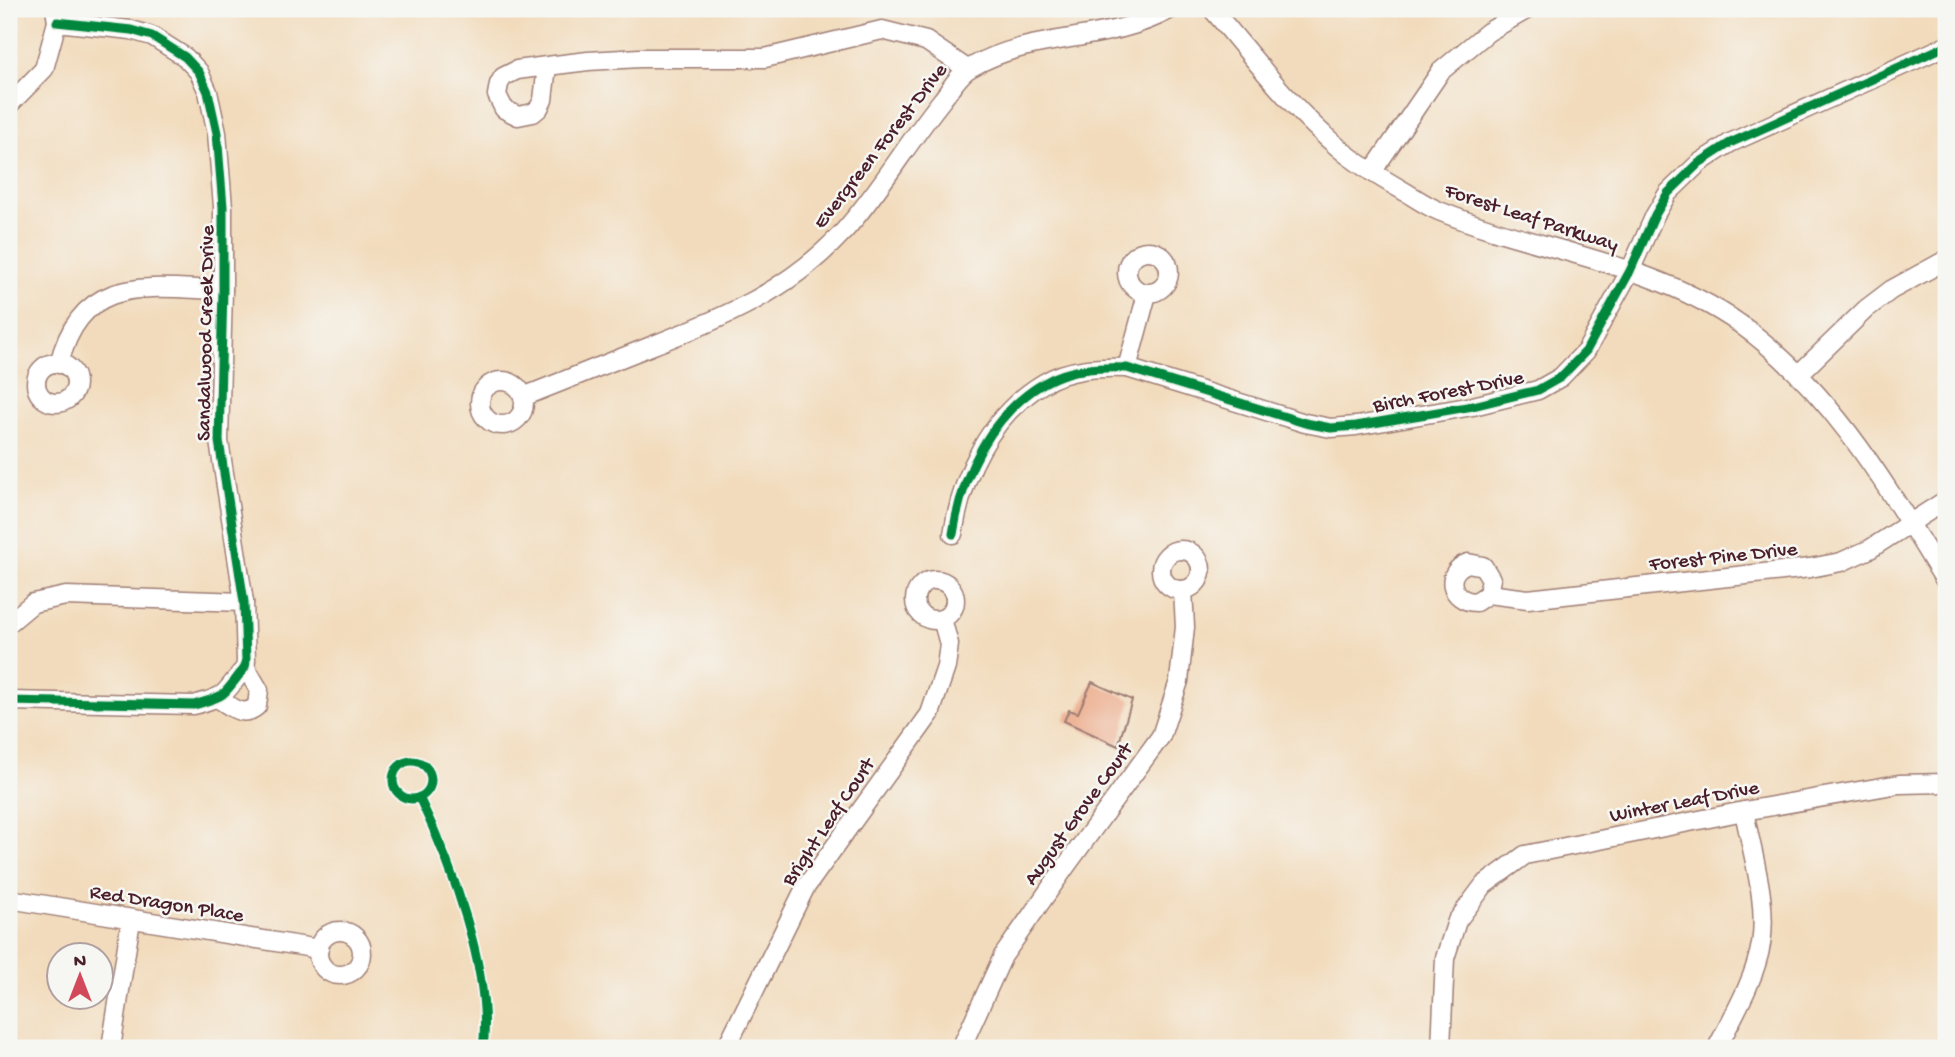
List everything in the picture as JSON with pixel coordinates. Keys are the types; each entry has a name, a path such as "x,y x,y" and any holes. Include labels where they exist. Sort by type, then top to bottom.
{"street":[{"name":"Evergreen Forest Drive","path":"523,397 722,319 776,289 798,273 845,230 967,69 1031,44 1132,27 1171,9"},
{"name":"Forest Leaf Parkway","path":"1212,9 1305,115 1340,149 1372,172 1436,210 1488,229 1630,271 1674,288 1728,317 1800,373 1843,424 1946,582"},
{"path":"1372,172 1441,71 1489,32 1528,9"},
{"path":"9,105 44,69 56,16"},
{"name":"Sandalwood Creek Drive","path":"56,16 152,36 185,57 199,72 208,92 217,133 223,208 219,441 244,602 246,668"},
{"path":"547,66 640,58 765,58 882,30 926,41 967,69"},
{"name":"Birch Forest Drive","path":"953,534 957,505 980,450 1014,406 1044,383 1073,372 1098,367 1127,368 1305,423 1331,428 1473,406 1538,390 1573,367 1586,351 1630,271 1668,193 1699,163 1730,143 1946,46"},
{"path":"1800,373 1866,309 1891,290 1946,260"},
{"path":"58,364 63,346 79,319 108,296 138,288 223,290"},
{"path":"1127,368 1147,294"},
{"name":"Forest Pine Drive","path":"1489,594 1528,599 1810,568 1841,562 1870,549 1946,500"},
{"name":"August Grove Court","path":"961,1048 1003,956 1161,736 1179,681 1185,627 1183,590"},
{"path":"9,623 33,603 66,596 244,602"},
{"name":"Bright Leaf Court","path":"726,1048 806,888 930,715 946,667 949,644 942,619"},
{"path":"9,701 194,705 217,698 233,687 246,668 259,690 259,700 254,709 242,713 217,698"},
{"name":"Winter Leaf Drive","path":"1441,1048 1444,958 1457,921 1483,885 1525,855 1744,811 1899,784 1946,783"},
{"path":"1717,1048 1754,969 1761,946 1763,909 1744,811"},
{"name":"Red Dragon Place","path":"9,899 319,949"},
{"path":"111,1048 131,920"}],"building":[{"path":"1092,682 1132,700 1118,746 1064,721 1069,710 1078,713"}],"cycle path":[{"path":"9,701 194,705 224,693 246,663 244,602 219,441 223,207 217,133 208,92 199,72 185,57 152,36 131,30 57,22"},
{"path":"953,534 963,490 994,429 1025,396 1044,383 1074,371 1127,368 1305,423 1331,428 1473,406 1538,390 1561,377 1586,351 1630,271 1668,193 1699,163 1730,143 1946,46"},
{"path":"412,761 425,767 431,780 425,793 412,799 399,793 393,780 399,767 412,761"},
{"path":"419,797 456,886 476,954 482,987 483,1048"}]}
